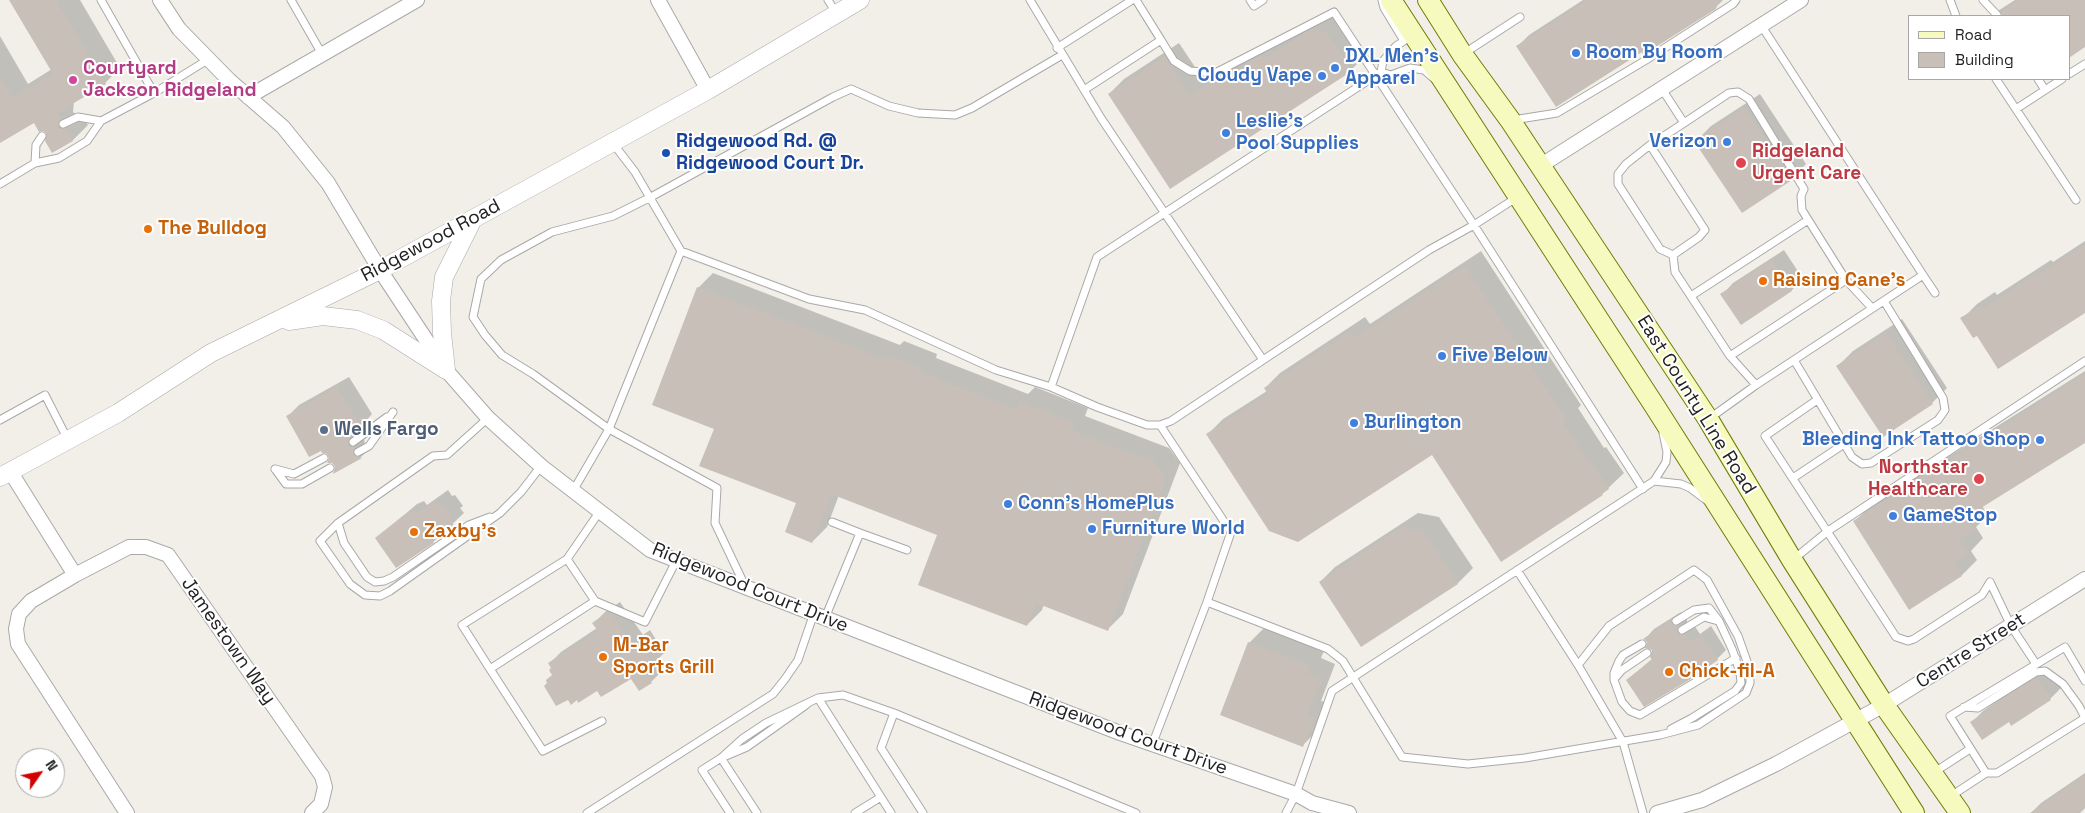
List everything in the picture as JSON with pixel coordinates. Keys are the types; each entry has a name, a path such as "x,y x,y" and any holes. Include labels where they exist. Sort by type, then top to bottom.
{"main road":[{"name":"East County Line Road","path":"1391,0 1856,719 1914,813"},
{"name":"East County Line Road","path":"1428,0 1462,54 1510,120 1708,419 1792,560 1884,705 1954,805"}],"street":[{"name":"Ridgewood Court Drive","path":"160,0 179,29 248,97 283,127 328,183 380,270 446,370 488,418 540,466 650,550 746,589 1152,745 1296,794 1312,803 1349,813"},
{"path":"248,97 417,0"},
{"path":"658,0 708,90"},
{"name":"Ridgewood Road","path":"5,474 118,413 211,353 380,270 708,90 832,6 860,0"},
{"path":"1540,166 1801,0"},
{"path":"446,370 440,301 444,277 474,219"},
{"path":"272,323 323,316 357,320 382,330 446,370"},
{"path":"5,474 75,575"},
{"name":"Jamestown Way","path":"127,813 18,644 16,629 19,614 31,601 75,575 129,547 146,547 168,555 322,776 325,787 321,804 312,813"},
{"name":"Centre Street","path":"1856,719 1884,705 2085,579"},
{"path":"1666,812 1702,800 1776,764 1856,719"}],"lane":[{"path":"101,0 154,93"},
{"path":"291,0 322,54"},
{"path":"1030,0 1084,90 1263,360"},
{"path":"1058,48 1132,0"},
{"path":"1136,0 1174,60 1190,72 1215,74 1334,12 1379,74 1643,489"},
{"path":"1250,0 1254,6 1263,0"},
{"path":"1379,74 1383,61 1396,46 1404,41 1384,8 1382,0"},
{"path":"1510,120 1557,113 1646,60 1734,4 1736,0"},
{"path":"1950,0 1956,15"},
{"path":"1983,0 1997,15"},
{"path":"1462,54 1520,17"},
{"path":"1761,25 1935,293"},
{"path":"1084,90 1161,40"},
{"path":"746,589 715,523 717,488 609,429 533,374 502,355 485,336 473,317 481,279 501,260 552,232 613,216 651,198 833,97 851,89 881,104 918,114 955,115 972,108 1062,55"},
{"path":"0,184 35,163 59,158 88,141 100,121 154,93 209,59"},
{"path":"2070,73 2085,64"},
{"path":"1051,387 1097,258 1379,74 1391,75 1410,68 1424,70 1449,92"},
{"path":"1997,80 2076,200"},
{"path":"2039,80 2045,90"},
{"path":"2016,109 2060,80"},
{"path":"1662,89 1684,123"},
{"path":"1673,254 1660,248 1618,184 1618,174 1626,164 1650,145 1729,93 1738,92 1749,99 1804,189 1800,203 1808,220 1846,280 1872,308"},
{"path":"63,124 78,117 100,121"},
{"path":"35,163 36,145 42,136"},
{"path":"612,142 635,172 681,251 809,299 865,310 996,370 1051,387 1096,407 1147,425 1160,425 1171,421 1429,250 1474,225 1518,196"},
{"path":"1650,145 1705,230 1700,238 1673,254"},
{"path":"1691,296 1808,220"},
{"path":"573,491 609,429 681,251"},
{"path":"1673,254 1675,272 1730,356 1756,385"},
{"path":"1708,419 1756,385 1923,275"},
{"path":"1730,356 1846,280"},
{"path":"1794,360 1852,457 1862,464 1871,462 1938,420 1945,410 1943,398 1884,301"},
{"path":"1792,560 1828,531 2085,361"},
{"path":"0,420 45,395 68,440"},
{"path":"1817,400 1765,436 1896,638 1903,640 1914,639 1982,595 1990,582 2010,626 2036,664"},
{"path":"1286,813 1296,794 1332,691 1654,481 1666,462 1667,452 1654,405"},
{"path":"353,442 393,412 369,446 358,452"},
{"path":"488,418 447,455 433,456 338,523 320,541 350,584 365,595 380,596 390,591 500,513 521,492 540,466"},
{"path":"1152,745 1207,602 1231,532 1160,425"},
{"path":"1793,478 1844,444"},
{"path":"324,458 294,474 275,469 286,484 302,484 330,468"},
{"path":"1654,481 1676,482 1690,488 1722,514"},
{"path":"601,511 568,559 462,624 543,751 602,721"},
{"path":"338,523 344,543 367,577 375,582 393,577 469,525 500,513"},
{"path":"832,522 907,550"},
{"path":"587,813 773,694 786,679 798,660 860,533"},
{"path":"568,559 595,601 645,622 676,561"},
{"path":"1517,570 1578,665 1623,742 1643,813"},
{"path":"1207,602 1328,649 1343,661 1402,757 1468,764 1525,758 1660,735 1698,725 1746,693 1750,683 1750,670 1738,636 1708,580 1694,570 1609,626 1578,665"},
{"path":"490,669 595,601"},
{"path":"1660,735 1692,718 1738,688 1741,683 1736,658 1719,621 1709,608 1694,610 1676,621"},
{"path":"1682,630 1704,617 1719,621"},
{"path":"1642,644 1623,655 1614,673 1614,680 1622,702 1630,711 1640,715 1736,658"},
{"path":"1986,773 1950,716 2064,647 2085,681"},
{"path":"1614,680 1622,670 1648,653"},
{"path":"1954,805 1986,773 1998,773 2085,718 2079,706 2062,684 2045,671 2036,672 1978,708 1964,707"},
{"path":"730,813 702,770 721,758 747,747 818,698 843,696 894,713 1122,810 1136,813"},
{"path":"818,698 891,813"},
{"path":"894,713 881,748 923,813"},
{"path":"1932,774 1970,749"},
{"path":"721,758 757,813"},
{"path":"855,813 881,797"}],"building":[{"name":"Courtyard Jackson Ridgeland","path":"9,0 56,0 106,84 57,113 61,119 58,127 66,128 73,141 52,153 45,141 46,133 43,131 39,132 34,123 0,143 0,77 12,98 53,74"},
{"path":"1588,0 1718,0 1716,9 1643,55 1642,52 1556,107 1516,46"},
{"path":"2020,0 2085,0 2085,47 2070,57 2070,15 2002,15 2001,12"},
{"path":"1312,29 1327,33 1352,71 1170,189 1108,94 1164,57 1189,96 1214,80 1215,83 1260,56 1267,57"},
{"path":"1744,108 1792,180 1742,213 1694,141"},
{"path":"2085,245 2085,313 1998,369 1977,336 1973,338 1960,318 1980,306 1982,309"},
{"name":"Raising Cane's","path":"1772,260 1792,291 1741,325 1720,294"},
{"path":"1465,266 1567,421 1563,423 1588,462 1591,461 1609,489 1603,495 1501,562 1432,455 1298,542 1269,531 1206,434 1268,394 1264,388 1350,331 1354,338"},
{"path":"697,287 886,360 888,355 923,369 922,373 1016,410 1019,402 1074,423 1071,431 1154,462 1165,479 1108,631 1036,603 1027,626 918,585 937,535 831,494 812,543 785,532 796,503 699,466 714,429 652,405"},
{"path":"1886,333 1933,404 1883,437 1836,366"},
{"path":"2085,374 2085,443 1965,518 1974,531 1960,540 1969,554 1954,563 1962,576 1909,610 1853,521"},
{"name":"Wells Fargo","path":"337,387 361,426 348,434 350,437 348,442 350,447 356,447 353,451 354,455 362,458 333,474 335,466 332,463 327,463 329,458 327,454 321,451 309,457 286,416"},
{"name":"Zaxby's","path":"436,500 440,507 443,505 452,518 450,520 454,525 432,540 434,543 396,568 375,538 404,515 412,511 415,515"},
{"path":"1402,527 1424,532 1458,584 1361,647 1319,582"},
{"name":"M-Bar Sports Grill","path":"608,612 612,614 631,645 638,640 654,665 644,671 652,683 639,691 631,679 601,697 597,691 578,703 577,700 571,705 568,700 556,706 544,686 547,683 546,680 552,675 548,663 598,631 592,623"},
{"name":"Chick-fil-A","path":"1671,620 1673,625 1679,625 1678,633 1685,634 1690,642 1701,635 1718,660 1644,707 1626,680 1652,660 1650,657 1652,650 1645,648 1647,642 1643,639"},
{"path":"1248,642 1310,666 1307,673 1321,679 1307,716 1314,718 1303,747 1220,715"},
{"path":"2037,678 2051,700 2011,726 2009,722 1982,740 1970,722"},
{"path":"2085,775 2085,808 2077,813 2030,813"}],"place":[{"name":"Room By Room","path":"1576,53"},
{"name":"DXL Men's Apparel","path":"1335,68"},
{"name":"Cloudy Vape","path":"1322,76"},
{"name":"Courtyard Jackson Ridgeland","path":"73,80"},
{"name":"Leslie’s Pool Supplies","path":"1226,133"},
{"name":"Verizon","path":"1727,142"},
{"name":"Ridgewood Rd. @ Ridgewood Court Dr.","path":"666,153"},
{"name":"Ridgeland Urgent Care","path":"1741,163"},
{"name":"The Bulldog","path":"148,229"},
{"name":"Raising Cane's","path":"1763,281"},
{"name":"Five Below","path":"1442,356"},
{"name":"Burlington","path":"1354,423"},
{"name":"Wells Fargo","path":"324,430"},
{"name":"Bleeding Ink Tattoo Shop","path":"2040,440"},
{"name":"Northstar Healthcare","path":"1979,479"},
{"name":"Conn’s HomePlus","path":"1008,504"},
{"name":"GameStop","path":"1893,516"},
{"name":"Furniture World","path":"1092,529"},
{"name":"Zaxby's","path":"414,532"},
{"name":"M-Bar Sports Grill","path":"603,657"},
{"name":"Chick-fil-A","path":"1669,672"}]}
